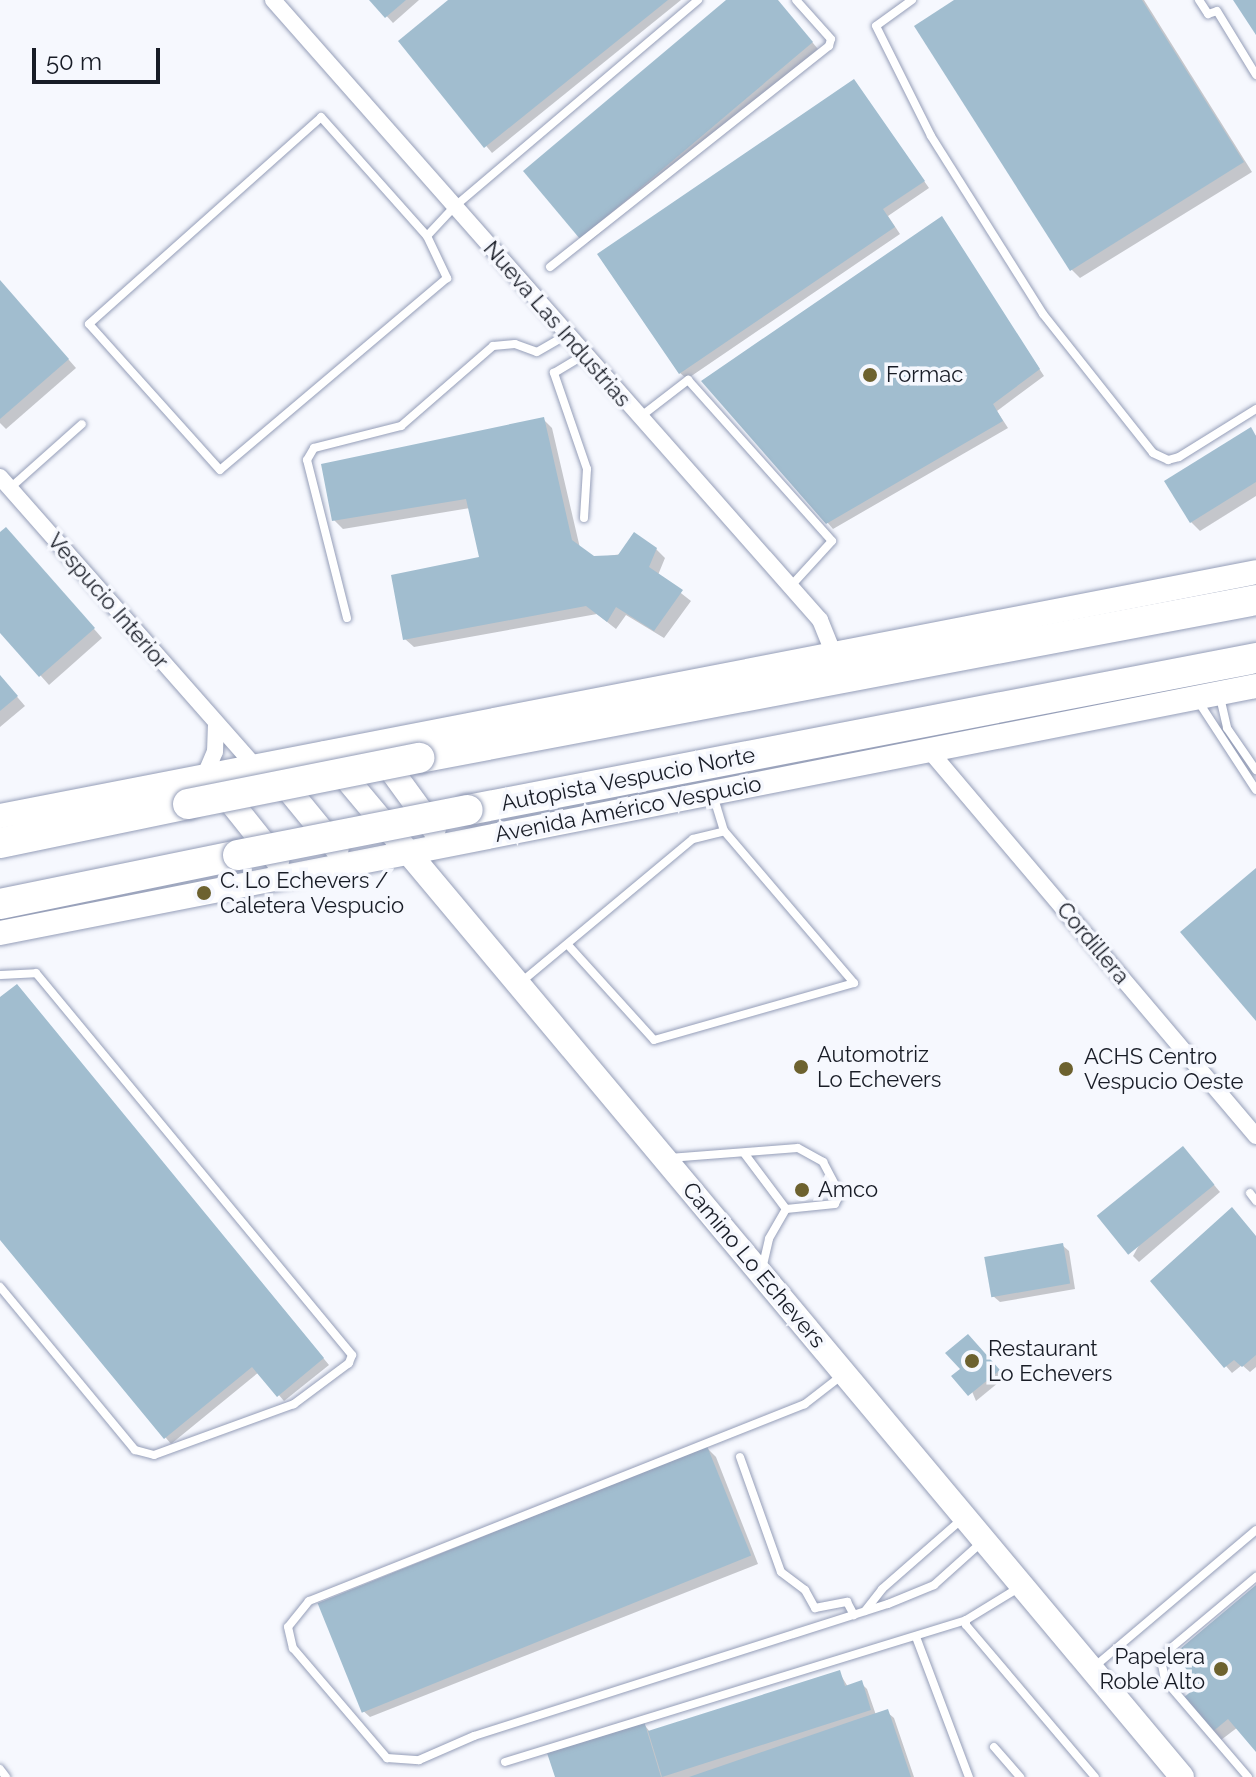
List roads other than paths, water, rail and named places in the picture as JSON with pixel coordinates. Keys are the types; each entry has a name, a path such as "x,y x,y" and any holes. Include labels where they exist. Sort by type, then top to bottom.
{"highway":[{"path":"0,843 419,758 1256,600"},
{"name":"Autopista Vespucio Norte","path":"0,904 1256,658"}],"main road":[{"path":"0,816 1256,572"},
{"name":"Avenida Américo Vespucio","path":"0,933 1256,686"},
{"path":"374,743 407,798 453,844 443,866 443,892"},
{"name":"Camino Lo Echevers","path":"325,753 986,1538 1182,1777"},
{"path":"261,765 348,863"},
{"path":"205,775 240,809 286,876"}],"street":[{"name":"Nueva Las Industrias","path":"273,0 826,628 833,653"},
{"name":"Vespucio Interior","path":"5,483 216,726 261,765"},
{"path":"205,775 215,752 216,726"},
{"name":"Cordillera","path":"929,750 1256,1136"}],"lane":[{"path":"427,236 454,207 698,0"},
{"path":"550,267 829,46 831,39 796,0"},
{"path":"912,0 876,26 931,136 1043,314 1153,453 1168,460 1179,457 1256,409"},
{"path":"1199,0 1208,14 1217,11 1256,75"},
{"path":"321,117 427,236 447,278 220,470 89,324 321,117"},
{"path":"347,618 307,460 314,448 401,426 493,346 515,344 537,352 567,335"},
{"path":"584,355 554,373 587,469 584,518"},
{"path":"639,418 688,380 832,541 790,587"},
{"path":"5,483 82,424"},
{"path":"1208,695 1256,770"},
{"path":"1208,695 1256,790"},
{"path":"568,945 654,1040 854,983 724,831 712,793"},
{"path":"519,984 693,839 724,831"},
{"path":"0,975 36,973 352,1355 349,1363 294,1404 154,1455 135,1450 0,1287"},
{"path":"665,1159 808,1150 835,1177 840,1194 835,1204 786,1209"},
{"path":"744,1153 786,1209"},
{"path":"761,1274 769,1239 786,1209"},
{"path":"845,1373 805,1404 309,1601 288,1627 293,1648 387,1758 399,1763 419,1760 474,1736 864,1612 934,1585 986,1538"},
{"path":"740,1457 781,1572 805,1590 815,1608 847,1602 854,1615"},
{"path":"864,1612 882,1589 966,1515"},
{"path":"1093,1668 1256,1530"},
{"path":"1248,1777 1165,1680 1162,1665 1171,1648 1256,1577"},
{"path":"505,1762 966,1620 1024,1584"},
{"path":"966,1620 1095,1777"},
{"path":"916,1637 969,1777"},
{"path":"994,1747 1020,1777"},
{"path":"0,1769 6,1777"}],"place":[{"name":"Formac","path":"870,375"},
{"name":"C. Lo Echevers / Caletera Vespucio","path":"204,893"},
{"name":"Automotriz Lo Echevers","path":"801,1067"},
{"name":"ACHS Centro Vespucio Oeste","path":"1066,1069"},
{"name":"Amco","path":"802,1190"},
{"name":"Restaurant Lo Echevers","path":"972,1361"},
{"name":"Papelera Roble Alto","path":"1221,1669"}]}
